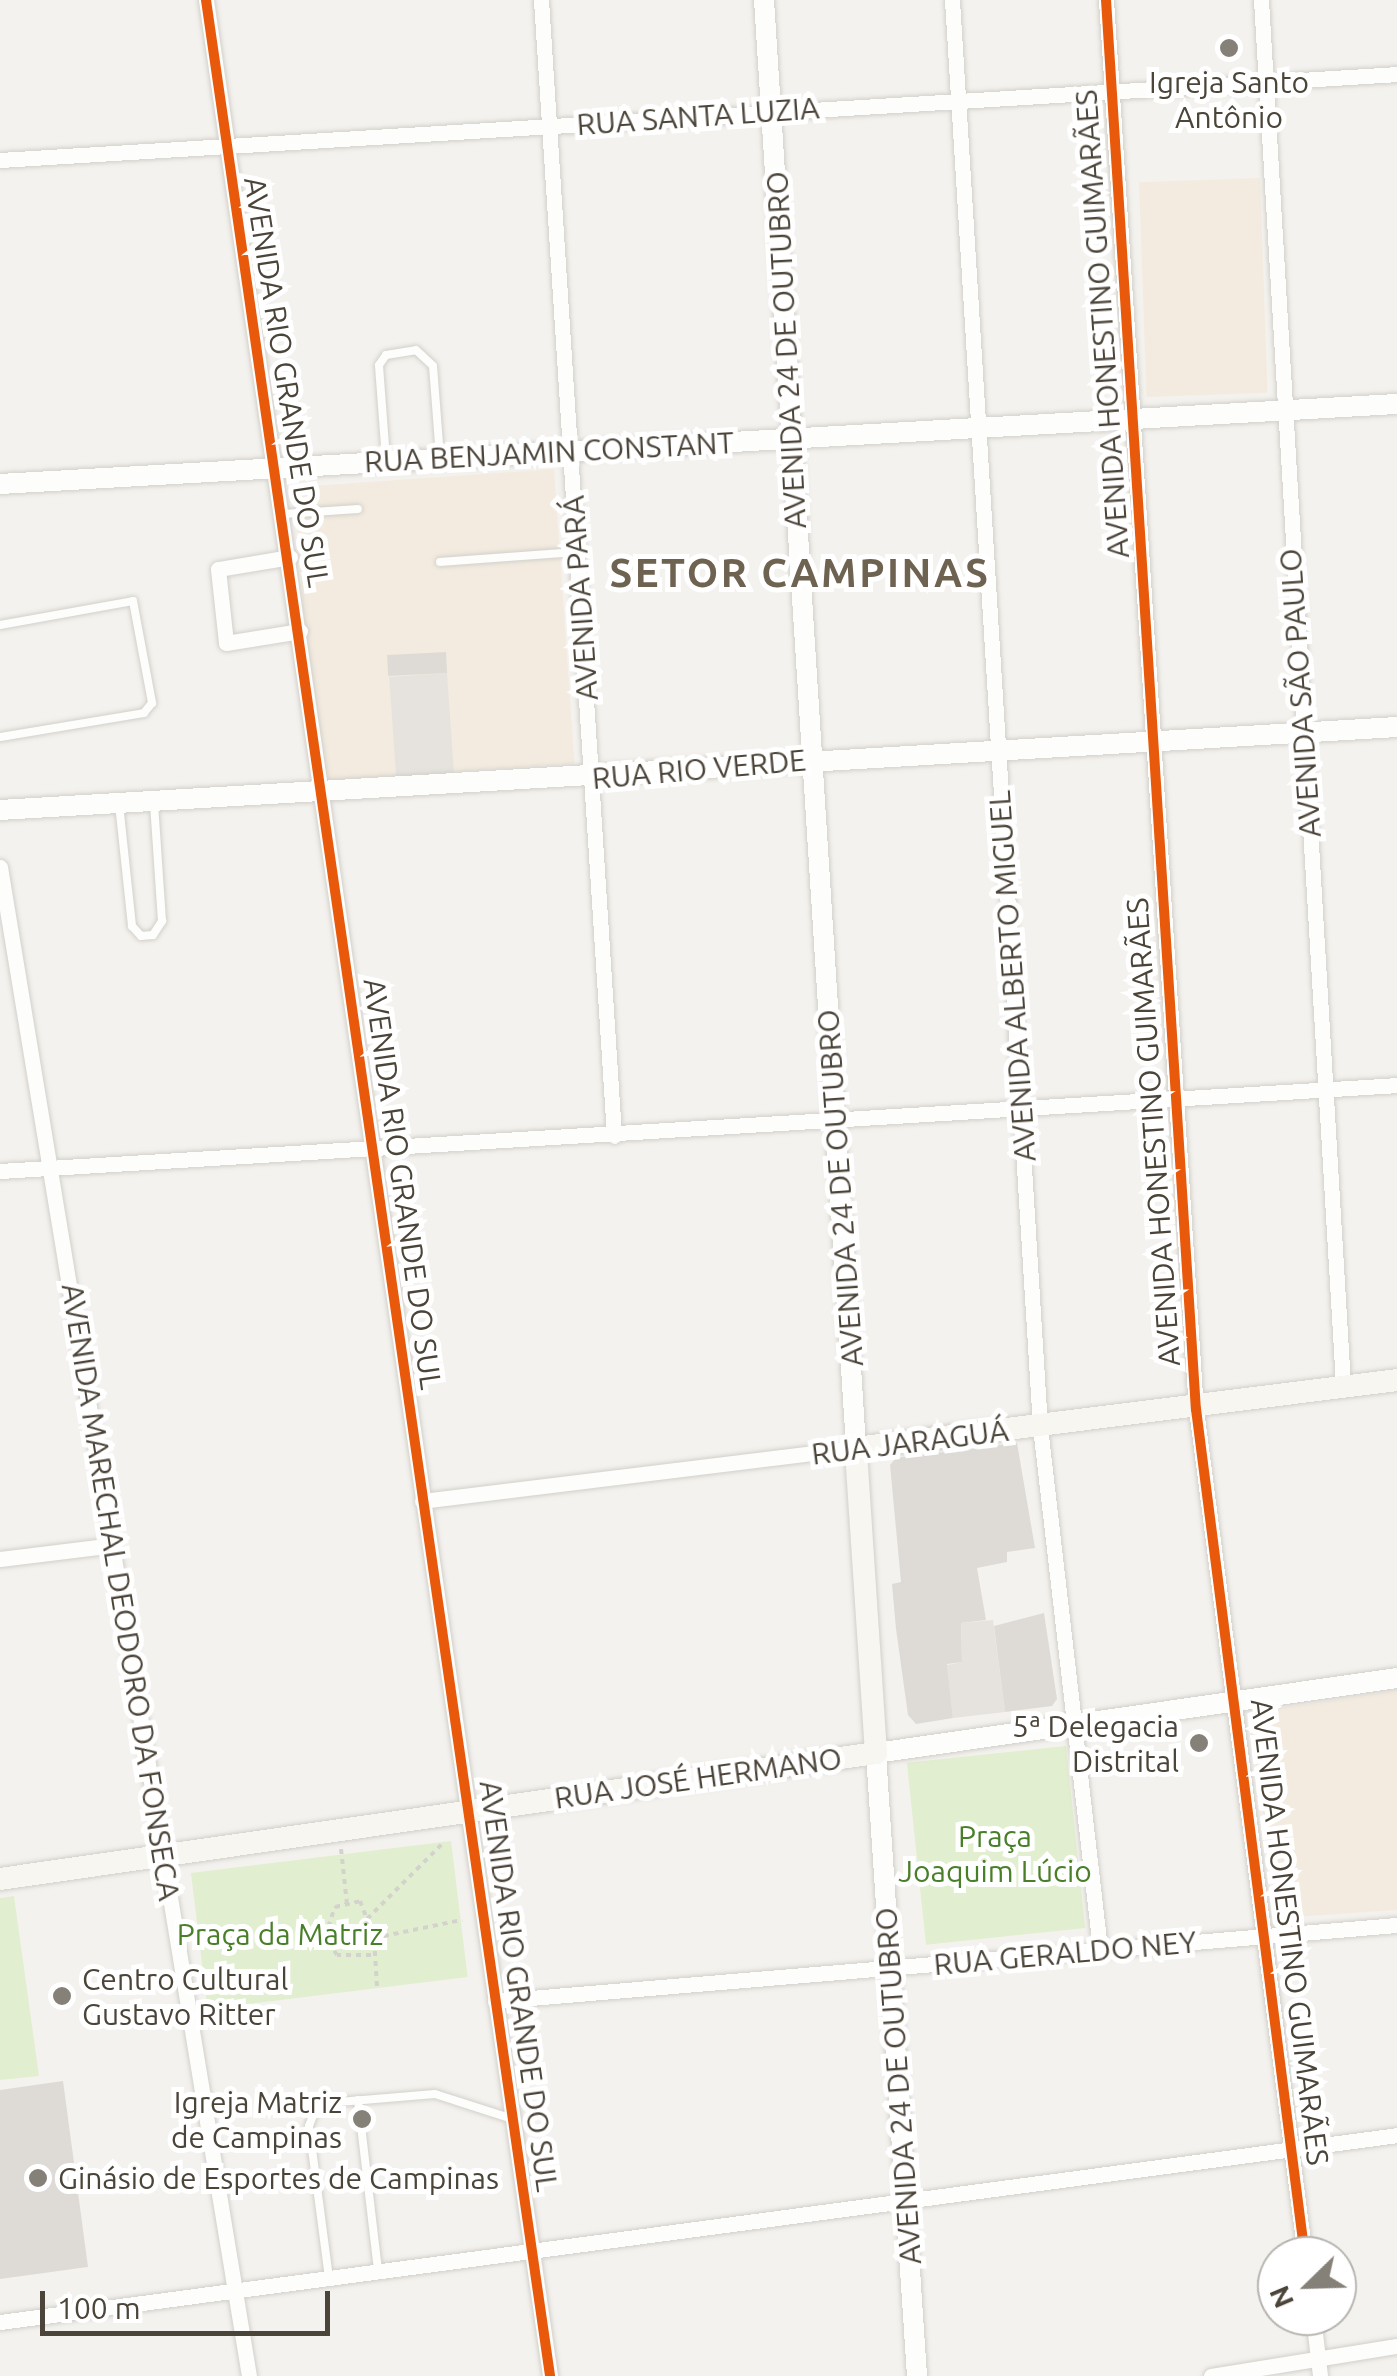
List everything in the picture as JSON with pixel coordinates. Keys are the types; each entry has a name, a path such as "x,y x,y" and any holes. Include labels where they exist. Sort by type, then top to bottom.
{"main road":[{"name":"RUA JARAGUÁ","path":"856,1448 1196,1409 1397,1380"},
{"name":"AVENIDA 24 DE OUTUBRO","path":"856,1448 876,1753"},
{"name":"RUA JOSÉ HERMANO","path":"0,1879 876,1753"}],"street":[{"name":"AVENIDA RIO GRANDE DO SUL","path":"206,0 225,146 284,514 422,1502 550,2376"},
{"name":"AVENIDA PARÁ","path":"540,0 614,1136"},
{"name":"AVENIDA 24 DE OUTUBRO","path":"764,0 856,1448"},
{"name":"AVENIDA ALBERTO MIGUEL","path":"952,0 1040,1427 1100,1949"},
{"name":"AVENIDA HONESTINO GUIMARÃES","path":"1106,0 1196,1409 1303,2236"},
{"name":"AVENIDA SÃO PAULO","path":"1261,0 1281,409 1343,1386"},
{"name":"RUA SANTA LUZIA","path":"0,160 549,128 772,109 1397,74"},
{"name":"RUA BENJAMIN CONSTANT","path":"0,484 1397,404"},
{"path":"290,557 218,569 226,643 300,631"},
{"name":"RUA RIO VERDE","path":"0,810 323,795 813,759 1397,727"},
{"name":"AVENIDA MARECHAL DEODORO DA FONSECA","path":"0,867 54,1168 250,2376"},
{"path":"0,1172 1397,1085"},
{"name":"RUA JARAGUÁ","path":"422,1502 856,1448"},
{"path":"0,1559 114,1544"},
{"name":"RUA JOSÉ HERMANO","path":"876,1753 1397,1678"},
{"name":"AVENIDA 24 DE OUTUBRO","path":"876,1753 918,2376"},
{"name":"RUA GERALDO NEY","path":"495,2001 1397,1925"},
{"path":"0,2322 1397,2135"},
{"path":"1315,2336 1320,2376"},
{"path":"1211,2376 1397,2346"}],"lane":[{"path":"386,461 378,376 386,355 399,351 426,353 433,366 440,458"},
{"path":"284,514 358,509"},
{"path":"440,562 576,552"},
{"path":"0,625 133,601 152,710 0,737"},
{"path":"120,804 132,926 141,936 153,935 162,921 154,803"},
{"path":"329,2278 308,2126 314,2113 358,2100 435,2094 512,2118"},
{"path":"358,2100 378,2271"}],"path":[{"path":"338,1830 347,1904"},
{"path":"367,1919 444,1843"},
{"path":"370,1955 337,1955 325,1936 335,1907 360,1901 374,1938 370,1955 377,1986"},
{"path":"374,1938 462,1920"}],"shaded area":[{"path":"1260,178 1268,393 1147,397 1139,182"},
{"path":"554,469 575,763 315,781 295,487"},
{"path":"447,673 454,774 396,778 389,677"},
{"path":"993,1620 1005,1712 953,1718 947,1665 962,1662 961,1623"},
{"path":"1397,1690 1397,1910 1279,1918 1248,1713"}],"green space":[{"name":"Praça Joaquim Lúcio","path":"1066,1746 1085,1928 926,1945 907,1763"},
{"name":"Praça da Matriz","path":"451,1841 468,1977 208,2009 191,1873"},
{"path":"14,1896 39,2076 0,2080 0,1898"}],"building":[{"path":"446,652 447,673 388,676 387,655"},
{"path":"1017,1443 1035,1548 1007,1552 1007,1562 977,1568 986,1620 961,1623 962,1662 947,1664 953,1718 916,1724 908,1715 896,1629 892,1584 901,1582 890,1465 896,1458"},
{"path":"1044,1613 1057,1699 1052,1706 1005,1712 994,1626"},
{"name":"Ginásio de Esportes de Campinas","path":"63,2081 88,2267 0,2279 0,2090"}],"cycle path":[{"path":"206,0 550,2376"},
{"path":"1106,0 1196,1409 1302,2236"}],"place":[{"name":"Igreja Santo Antônio","path":"1229,48"},
{"name":"5ª Delegacia Distrital","path":"1199,1743"},
{"name":"Centro Cultural Gustavo Ritter","path":"62,1996"},
{"name":"Igreja Matriz de Campinas","path":"362,2119"},
{"name":"Ginásio de Esportes de Campinas","path":"38,2178"}],"district":[{"name":"SETOR CAMPINAS","path":"800,573"}]}
